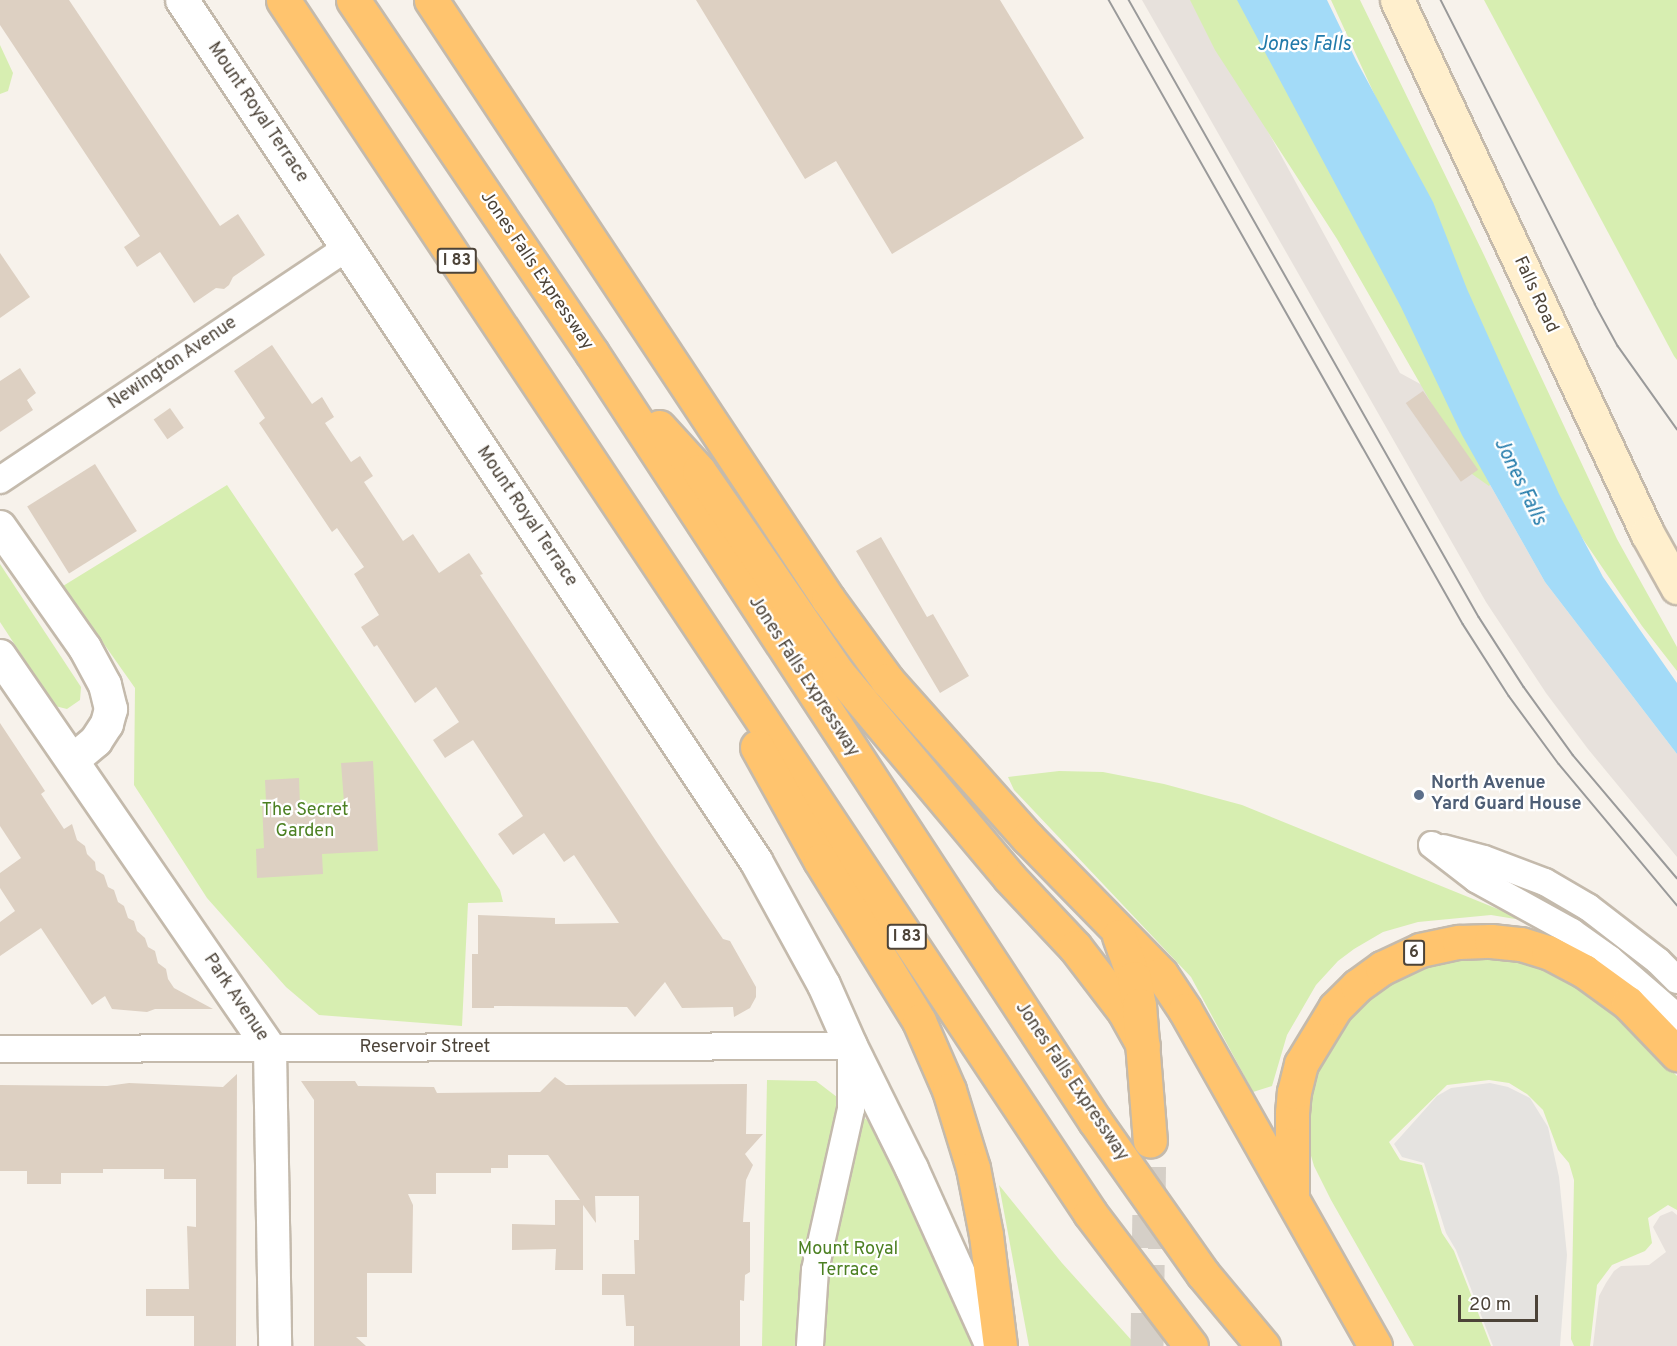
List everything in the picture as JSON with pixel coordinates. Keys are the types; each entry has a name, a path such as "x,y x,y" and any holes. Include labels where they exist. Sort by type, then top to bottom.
{"highway":[{"name":"I 83","path":"283,0 1090,1213 1191,1346"},
{"name":"Jones Falls Expressway","path":"353,0 592,353 1095,1121 1203,1274 1263,1346"},
{"path":"431,0 828,598 887,680 1028,838 1161,974 1185,1010 1375,1346"},
{"path":"592,353 699,471 838,673 976,838 1075,946 1124,1011 1143,1045"},
{"path":"631,523 820,860 919,1021 949,1090 973,1168 986,1235 1000,1346"},
{"path":"1117,929 1134,978 1143,1045 1150,1141"},
{"name":"6","path":"1292,1202 1293,1092 1301,1064 1335,1008 1357,986 1382,968 1420,950 1459,942 1491,941 1521,944 1548,952 1584,971 1628,1003 1677,1054"}],"main road":[{"name":"Falls Road","path":"1397,0 1642,523 1677,587"}],"street":[{"name":"Mount Royal Terrace","path":"182,0 756,861 824,986 912,1169 992,1346"},
{"name":"Newington Avenue","path":"0,480 346,248"},
{"path":"0,527 85,648 105,686 111,709 107,724 96,741 73,760"},
{"name":"Park Avenue","path":"0,656 270,1048 274,1346"},
{"path":"1677,980 1658,961 1588,907 1545,882 1485,859 1432,845 1476,879 1572,932 1610,959 1677,1017"},
{"name":"Mount Royal Terrace","path":"810,1346 815,1270 851,1108 851,1046"},
{"name":"Reservoir Street","path":"0,1049 851,1046"}],"shaded area":[{"path":"1142,0 1196,0 1400,373 1424,386 1462,435 1545,582 1677,754 1677,857 1588,749 1546,693 1486,602"},
{"path":"1490,1083 1508,1087 1530,1098 1548,1127 1559,1177 1567,1255 1560,1346 1493,1346 1456,1250 1446,1233 1424,1163 1402,1157 1394,1144 1437,1096 1451,1088"},
{"path":"1672,1211 1677,1215 1677,1346 1593,1346 1599,1296 1606,1283 1614,1271 1621,1266 1649,1265 1666,1252 1653,1227 1660,1216"}],"green space":[{"path":"1190,0 1253,0 1500,474 1489,486 1472,474 1337,239 1215,50"},
{"path":"1331,0 1360,0 1484,255 1617,539 1677,647 1677,671 1642,626 1570,520"},
{"path":"1484,0 1677,0 1677,360 1674,356"},
{"path":"0,45 13,73 8,91 0,94"},
{"name":"The Secret Garden","path":"227,485 500,890 503,902 468,903 462,1026 319,1015 286,987 207,898 134,785 135,688 63,586"},
{"path":"0,564 81,687 80,700 67,709 55,706 0,622"},
{"path":"1059,771 1103,772 1164,784 1242,805 1527,921 1491,915 1418,922 1383,932 1354,949 1338,961 1316,985 1287,1035 1272,1086 1253,1092 1191,977 1014,790 1008,777"},
{"path":"1474,956 1508,956 1566,973 1596,992 1677,1076 1677,1210 1668,1205 1648,1218 1652,1243 1645,1251 1612,1265 1597,1285 1590,1346 1574,1346 1571,1339 1574,1180 1569,1163 1558,1150 1543,1110 1527,1094 1509,1083 1489,1080 1447,1085 1389,1142 1400,1160 1422,1165 1442,1233 1454,1251 1491,1346 1414,1346 1314,1166 1305,1135 1312,1081 1338,1027 1360,1003 1386,985 1416,969 1445,960"},
{"name":"Mount Royal Terrace","path":"767,1080 816,1081 867,1120 910,1192 967,1323 972,1346 762,1346"},
{"path":"999,1185 1062,1263 1134,1343 1133,1346 1029,1346"}],"water":[{"name":"Jones Falls","path":"1237,0 1327,0 1356,60 1433,202 1467,289 1559,494 1603,577 1677,683 1677,754 1545,582 1462,435 1401,307"}],"building":[{"path":"0,0 69,0 220,226 238,214 265,255 233,277 224,289 216,288 194,303 160,252 137,267 124,247 140,236 0,25"},
{"path":"696,0 1000,0 1084,138 892,254 836,161 805,179"},
{"path":"0,253 30,297 0,318"},
{"path":"272,345 312,404 322,397 334,417 325,423 351,462 360,456 373,476 364,482 403,541 413,534 439,573 469,553 483,574 480,575 658,844 723,939 730,941 756,987 756,997 750,1008 734,1017 733,1007 682,1008 665,982 635,1017 627,1007 494,1006 494,1008 472,1008 472,954 478,954 478,915 555,918 555,924 619,923 574,855 564,862 544,833 513,855 498,834 523,816 473,740 445,758 433,740 459,722 436,687 415,703 377,645 374,647 361,627 379,615 354,574 364,567 337,528 332,532 259,423 265,418 234,371"},
{"path":"20,368 36,393 27,400 33,410 0,432 0,381"},
{"path":"1423,391 1478,470 1461,482 1406,403"},
{"path":"170,408 184,428 167,439 154,419"},
{"path":"95,464 137,531 69,573 27,506"},
{"path":"881,537 927,617 933,614 969,676 940,693 856,551"},
{"path":"0,723 45,791 41,794 64,829 72,824 77,840 85,846 87,854 95,862 96,870 104,875 108,887 114,890 118,902 124,906 128,918 134,921 137,931 145,938 148,947 155,951 158,963 166,969 168,979 174,988 213,1009 155,1009 147,1012 112,1009 105,996 92,1005 41,928 0,956 0,922 15,911 0,888 0,873 21,858 0,826"},
{"path":"373,761 378,851 322,854 323,874 257,878 256,849 264,848 262,802 266,801 265,780 299,778 300,805 344,802 341,763"},
{"path":"237,1074 236,1346 194,1346 194,1316 146,1316 146,1289 189,1289 187,1226 196,1227 196,1179 164,1179 164,1169 103,1169 103,1173 61,1173 61,1184 27,1184 27,1171 0,1171 0,1085 107,1086 129,1083 223,1087"},
{"path":"555,1077 566,1085 747,1084 746,1134 763,1134 745,1154 753,1165 746,1180 743,1222 750,1222 750,1272 745,1275 744,1301 740,1300 740,1346 634,1346 634,1326 626,1326 624,1295 602,1295 602,1274 635,1274 634,1240 639,1240 639,1196 595,1196 596,1223 583,1205 583,1270 555,1270 556,1249 512,1250 512,1224 555,1225 555,1200 580,1200 548,1155 508,1155 508,1168 491,1168 491,1173 436,1173 436,1194 408,1194 413,1205 412,1273 367,1273 367,1337 356,1337 366,1346 314,1346 314,1100 301,1081 355,1081 358,1086 434,1087 437,1093 540,1092"}],"tunnel":[{"path":"1147,1346 1150,1141"}],"tram line":[{"path":"1109,0 1463,624 1509,696 1559,764 1677,905"},
{"path":"1129,0 1479,617 1524,687 1573,755 1677,878"},
{"path":"1441,0 1618,346 1677,429"}],"place":[{"name":"North Avenue Yard Guard House","path":"1419,795"}]}
